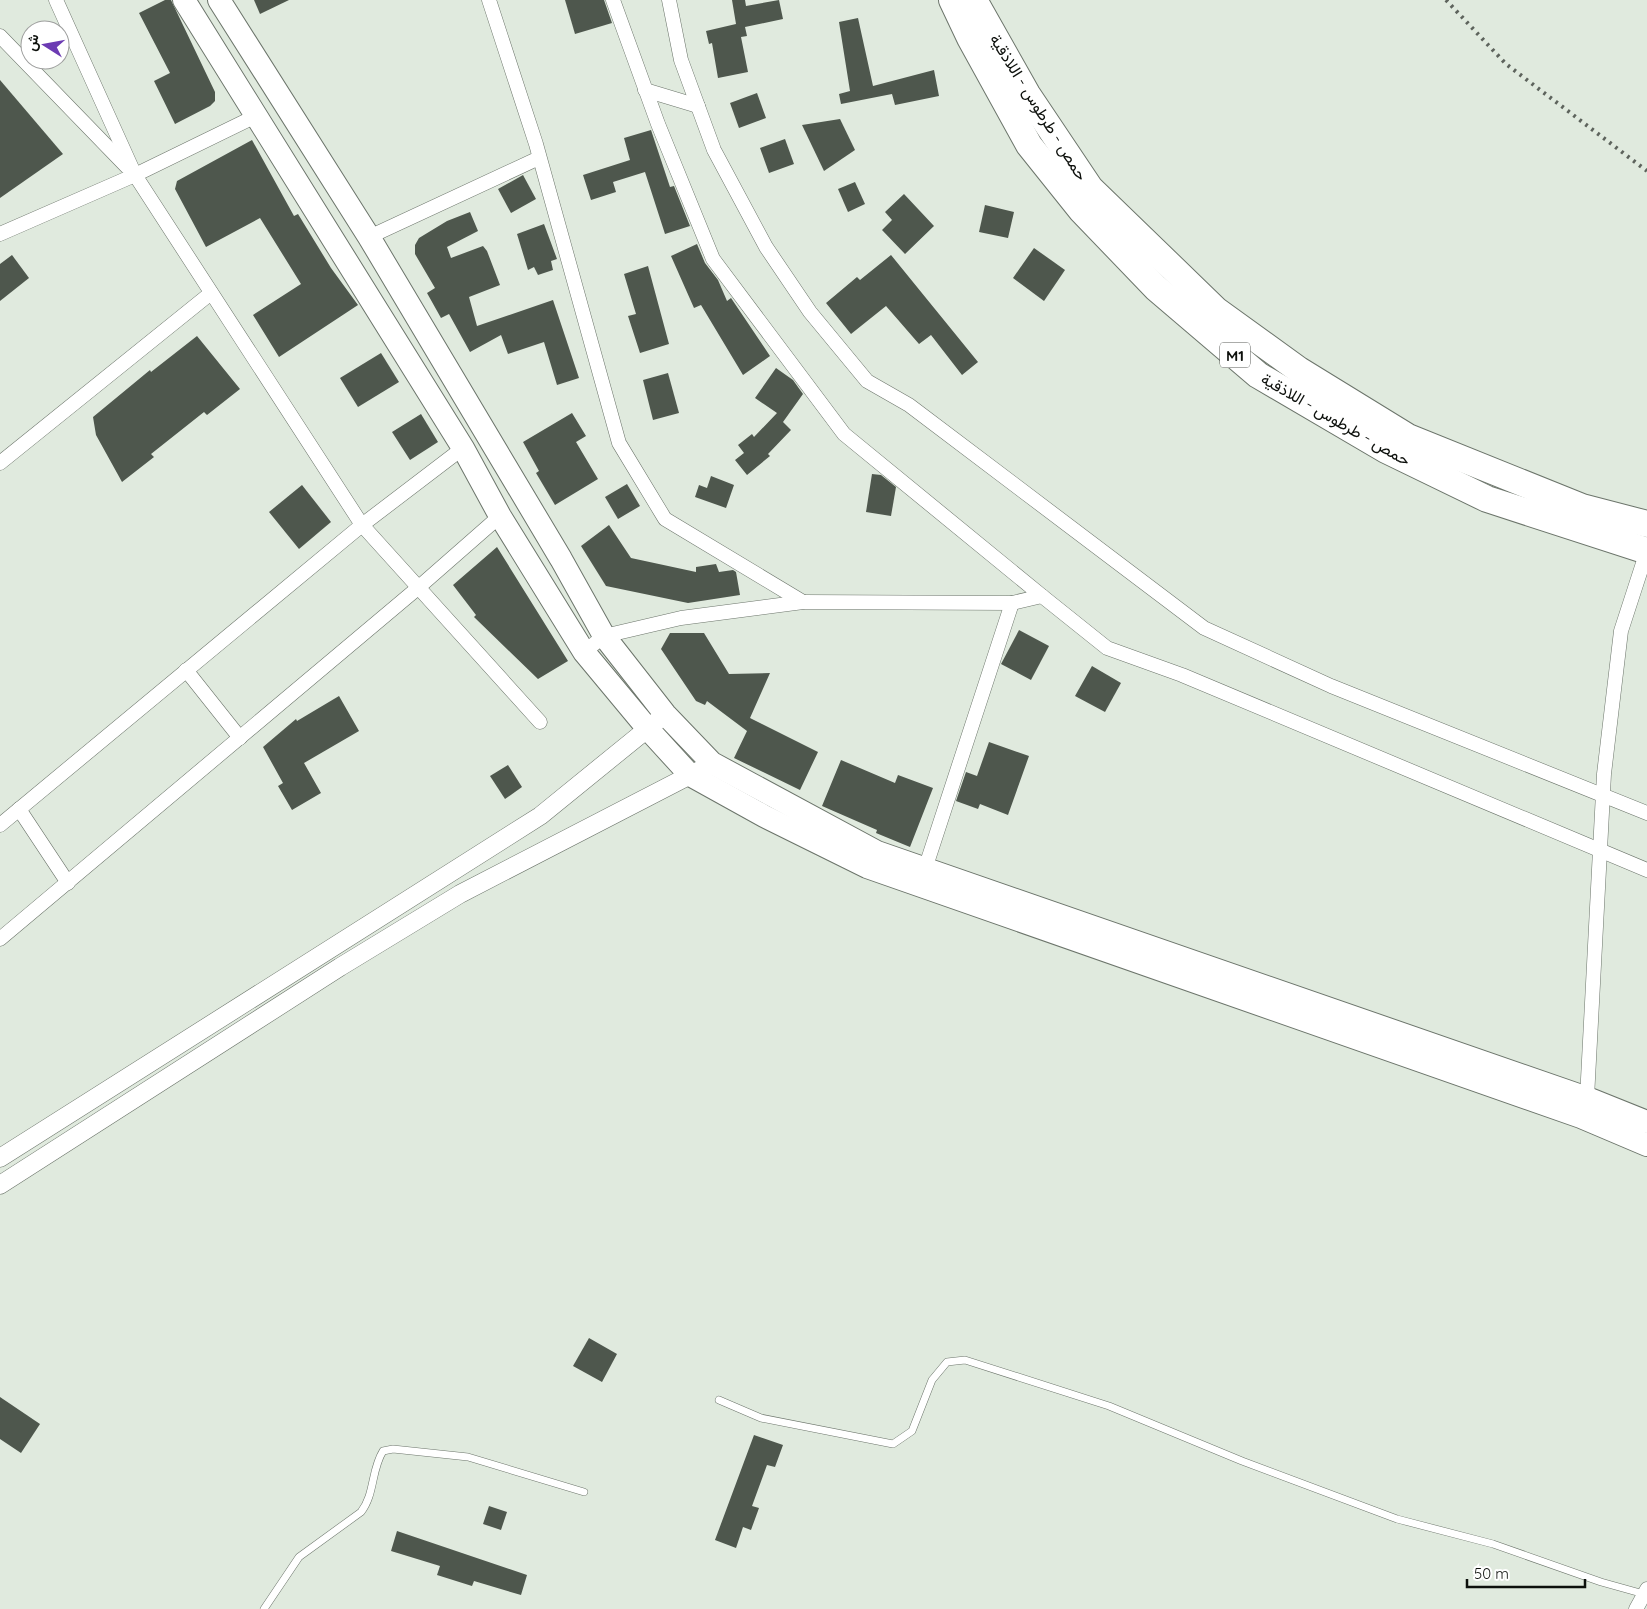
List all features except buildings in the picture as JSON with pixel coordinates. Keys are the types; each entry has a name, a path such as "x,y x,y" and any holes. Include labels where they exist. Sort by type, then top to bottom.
{"highway":[{"name":"حمص - طرطوس - اللاذقية","path":"952,0 970,38 1029,145 1081,210 1156,288 1258,375 1386,450 1487,499 1647,551"},
{"name":"حمص - طرطوس - اللاذقية","path":"974,0 1028,94 1090,188 1216,310 1299,370 1408,437 1582,507 1647,524"}],"main road":[{"path":"184,0 463,448 500,516 584,652 648,730 690,775 764,816 867,867 1584,1107 1647,1122"},
{"path":"219,0 369,237 561,558 604,636 665,714 712,763 877,852 1584,1107 1647,1145"}],"street":[{"path":"56,0 135,175 362,525 540,722"},
{"path":"489,0 540,158 619,443 665,519 803,602"},
{"path":"613,0 645,90 713,259 844,434 1107,648 1182,676 1388,760 1600,852 1647,870"},
{"path":"669,0 681,60 714,150 766,247 810,312 867,381 909,405 1204,628 1331,686 1645,811"},
{"path":"0,36 135,175"},
{"path":"645,90 698,106"},
{"path":"0,234 135,175 256,116"},
{"path":"369,237 540,158"},
{"path":"0,463 211,293"},
{"path":"0,825 362,525 463,448"},
{"path":"0,939 418,588 500,516"},
{"path":"1584,1107 1603,794 1621,631 1647,551"},
{"path":"584,652 604,636 681,618 803,602 1012,603 1042,596"},
{"path":"925,869 1012,603"},
{"path":"186,670 240,738"},
{"path":"0,1158 540,816 648,730 665,714"},
{"path":"0,1185 340,967 460,894 712,763"},
{"path":"19,809 68,883"},
{"path":"1636,1609 1645,1591"}],"lane":[{"path":"720,1400 761,1418 893,1444 912,1431 932,1380 947,1362 965,1360 1109,1406 1242,1460 1397,1519 1493,1544 1601,1582 1645,1591"},
{"path":"264,1609 299,1558 360,1512 368,1502 377,1461 383,1451 393,1449 468,1457 584,1492"}],"railway":[{"path":"1446,0 1506,64 1647,171"}]}
